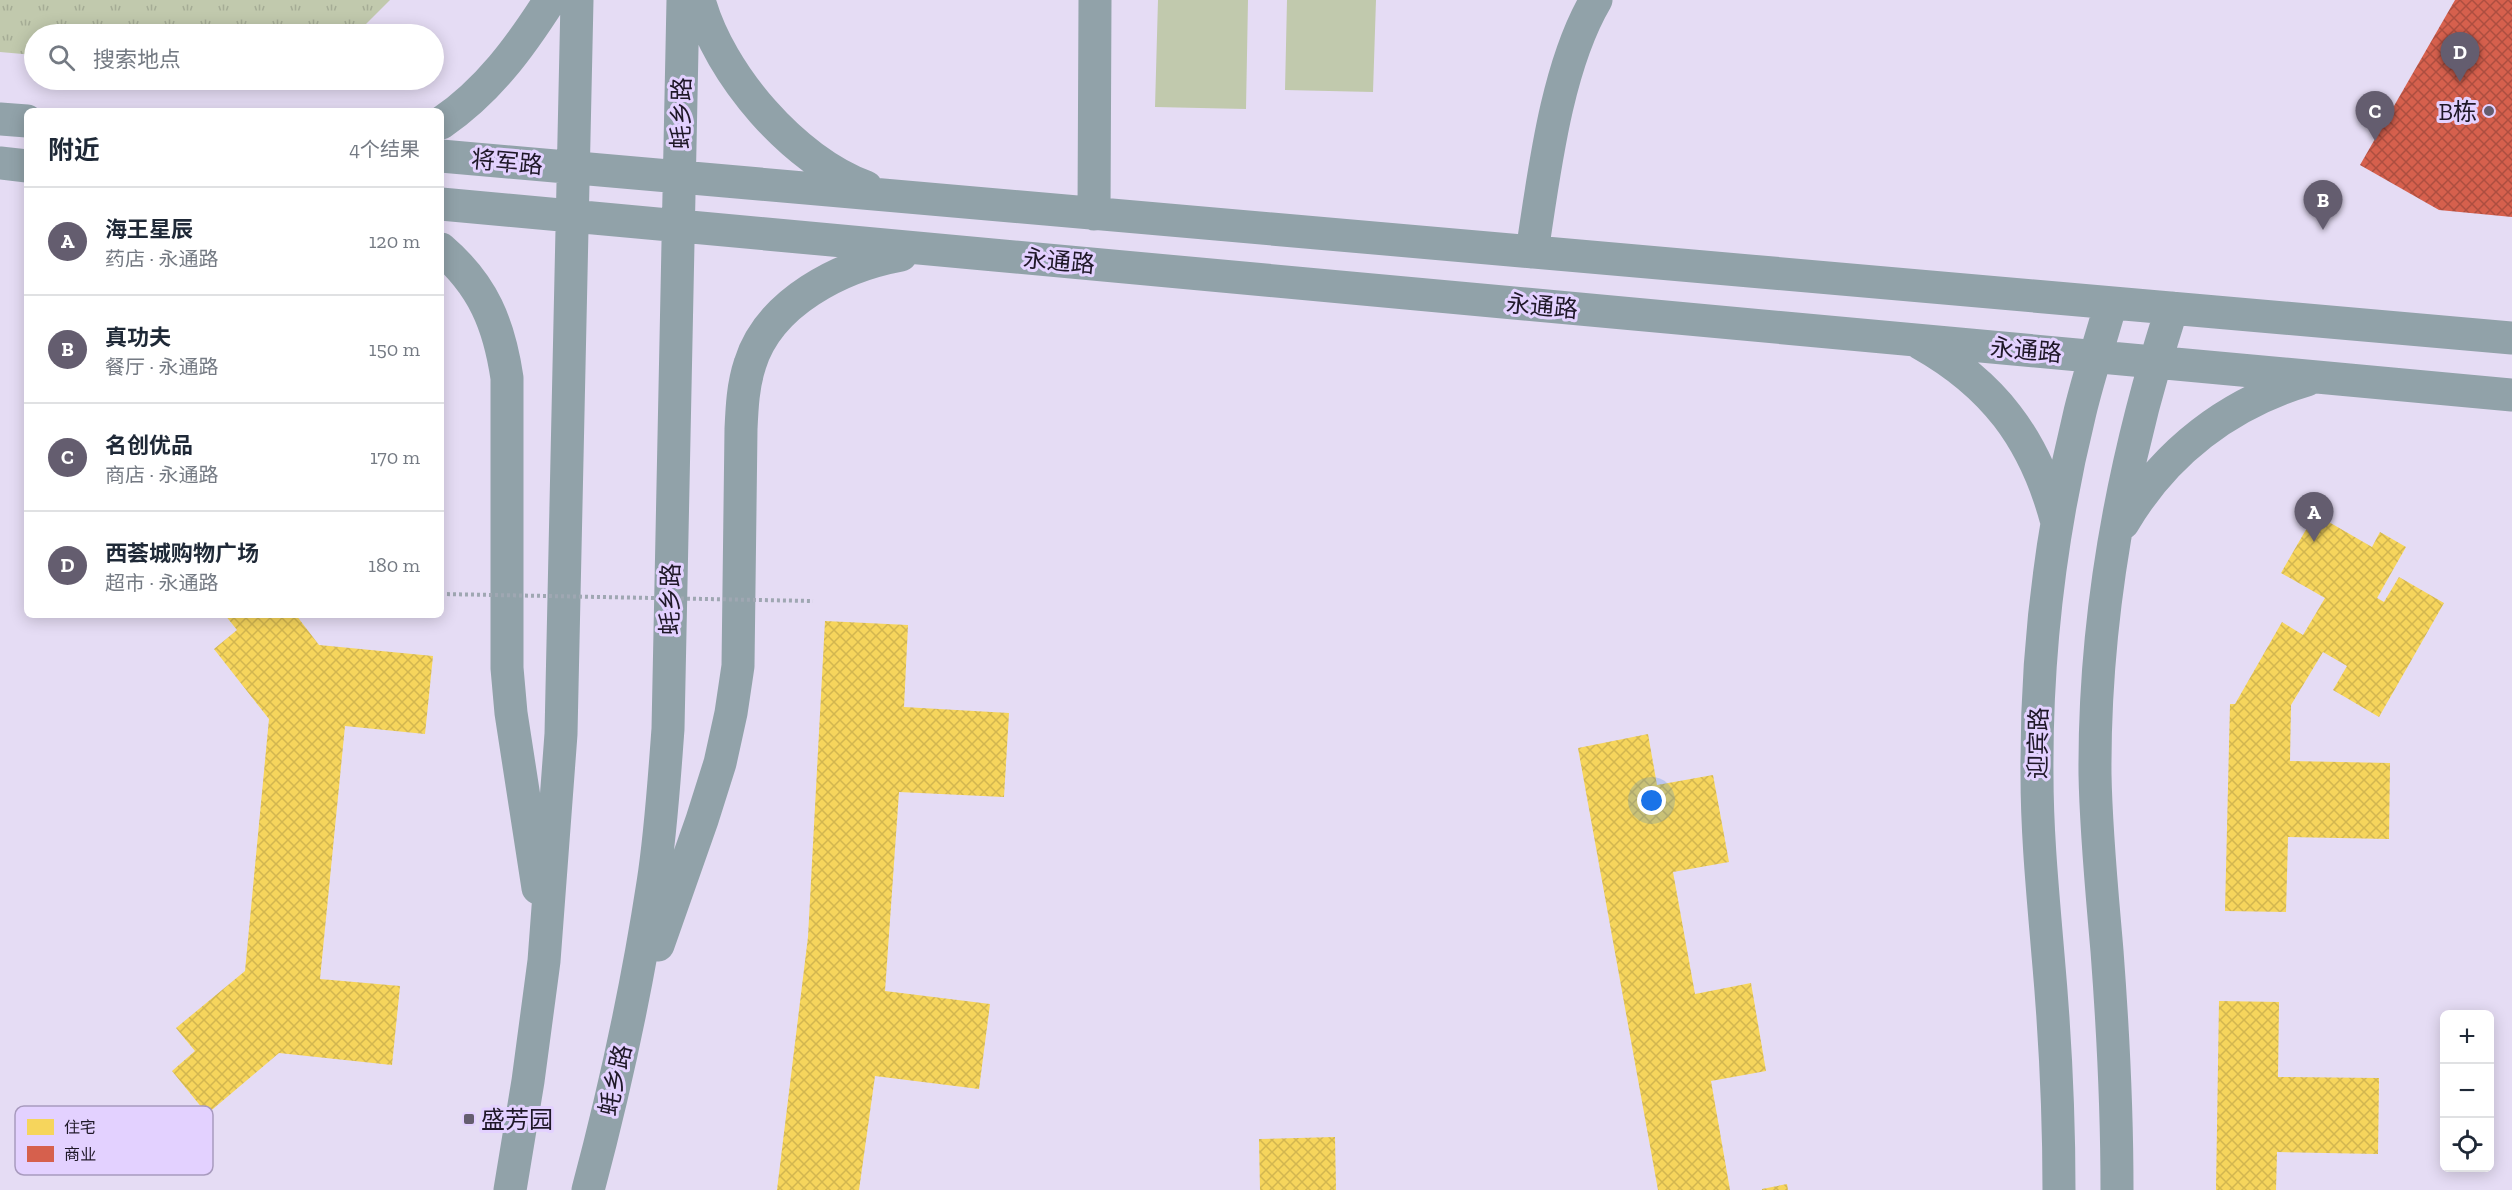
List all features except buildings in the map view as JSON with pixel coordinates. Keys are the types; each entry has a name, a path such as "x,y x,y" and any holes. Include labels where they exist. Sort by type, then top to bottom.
{"street":[{"path":"444,121 475,97 516,52 550,0"},
{"path":"510,1190 544,961 561,734 577,0"},
{"name":"蚝乡路","path":"588,1190 624,1043 653,881 668,729 683,0"},
{"path":"699,0 713,36 729,65 748,92 791,139 814,160 840,177 896,196"},
{"path":"1094,214 1095,0"},
{"path":"1532,252 1549,147 1564,85 1583,21 1596,0"},
{"path":"0,119 24,121"},
{"name":"将军路","path":"444,156 574,168"},
{"path":"0,163 24,166"},
{"name":"永通路","path":"574,168 2512,338"},
{"name":"将军路","path":"444,204 573,216"},
{"name":"永通路","path":"573,216 2512,395"},
{"path":"624,1043 702,820 720,763 731,713 738,666 742,406 750,363 764,336 780,316 801,296 827,279 880,258 939,250"},
{"path":"444,252 471,278 484,299 503,347 507,378 507,668 512,723 537,874 544,961"},
{"name":"迎宾路","path":"2059,1190 2055,1056 2040,866 2037,775 2039,682 2057,524 2080,411 2111,303"},
{"path":"2117,1190 2114,1053 2098,862 2095,774 2100,664 2105,598 2137,426 2154,362 2172,308"},
{"path":"1916,340 1945,357 1997,402 2018,430 2035,459 2048,491 2057,524"},
{"path":"2115,538 2134,504 2157,474 2191,441 2214,423 2247,404 2282,388 2319,377"}],"path":[{"path":"444,594 813,601"}],"green space":[{"path":"0,0 390,0 366,24 24,24 24,54 0,52"},
{"path":"1158,0 1248,0 1246,109 1155,107"},
{"path":"1287,0 1376,0 1373,92 1285,90"}],"place":[{"name":"西荟城购物广场","path":"2460,82"},
{"name":"B栋","path":"2489,111"},
{"name":"名创优品","path":"2375,141"},
{"name":"真功夫","path":"2323,230"},
{"name":"海王星辰","path":"2314,542"},
{"name":"盛芳园","path":"469,1119"}]}
